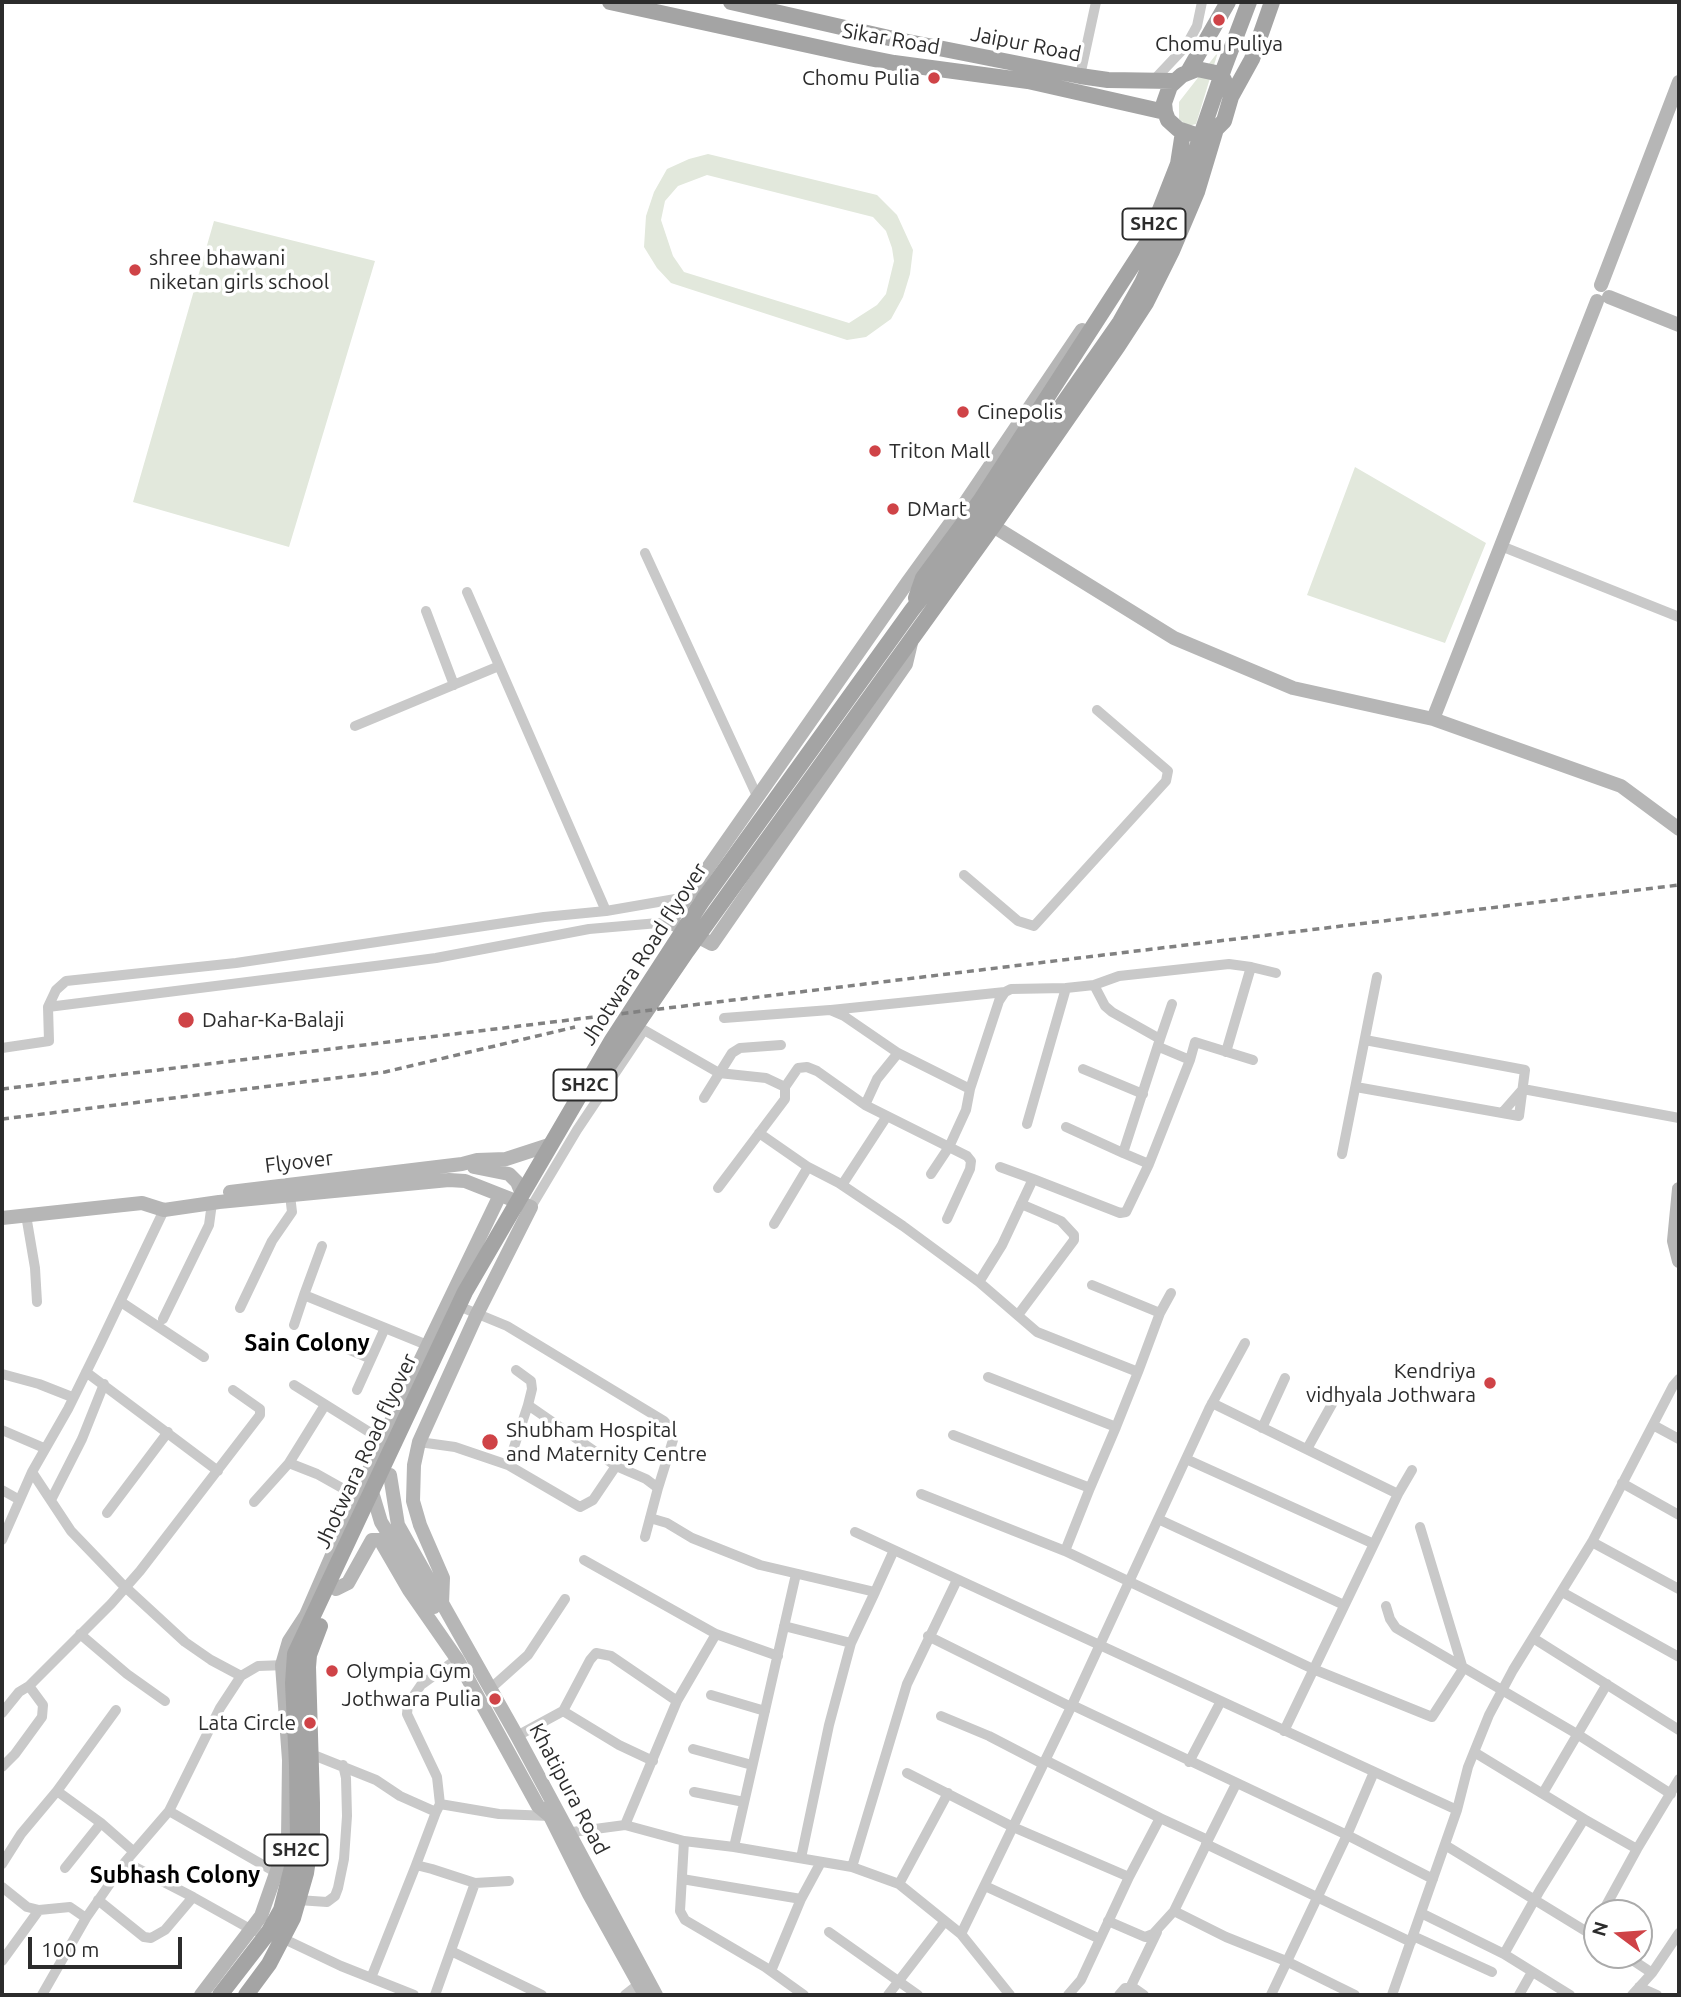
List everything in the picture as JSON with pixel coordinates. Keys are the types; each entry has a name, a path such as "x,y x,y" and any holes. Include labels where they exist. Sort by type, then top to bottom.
{"main road":[{"name":"Sikar Road","path":"610,2 871,59 1028,81 1165,112"},
{"name":"Jaipur Road","path":"733,2 898,40 1080,76 1151,82"},
{"path":"1228,2 1181,77 1166,94 1165,112 1171,124 1183,132 1204,135 1224,121 1231,97 1252,59 1272,2"},
{"name":"Jhotwara Road flyover","path":"309,1639 318,1606 365,1494 438,1344 465,1292 527,1200 549,1145 612,1040 703,900 912,610 976,528 1120,322 1143,283 1178,205 1249,2"},
{"path":"1151,82 1181,77 1202,69 1216,73 1224,80 1231,97"},
{"name":"Jhotwara Road flyover","path":"309,1639 344,1574 454,1331 594,1088 687,951 993,526 1146,303 1197,192 1216,129"},
{"name":"SH2C","path":"1105,307 1147,243 1178,164 1183,132"},
{"name":"Jhotwara Road flyover","path":"912,610 923,578 980,501 1105,307"},
{"name":"SH2C","path":"300,1684 308,1667 309,1639"},
{"name":"SH2C","path":"220,1995 268,1933 281,1910 298,1844 300,1684 293,1663 309,1639"},
{"path":"253,1993 293,1918 306,1873 312,1832 311,1754 300,1684"}],"street":[{"path":"1080,76 1096,2"},
{"path":"1151,82 1186,46 1197,26 1202,2"},
{"path":"1433,719 1602,294 1679,82"},
{"path":"1602,294 1679,325"},
{"path":"670,922 967,500 1090,317 1105,307"},
{"path":"993,526 1174,638 1293,688 1433,719 1621,786 1679,829"},
{"path":"1501,545 1679,617"},
{"path":"645,553 757,796"},
{"path":"467,592 606,911"},
{"path":"426,611 454,685"},
{"path":"48,1007 422,960 589,929 670,922 712,944 906,664 912,638"},
{"path":"355,726 499,666"},
{"path":"964,875 1018,920 1034,926 1166,781 1168,772 1097,709"},
{"path":"2,1048 49,1041 48,1007 56,990 66,981 236,963 606,911 687,897"},
{"path":"586,913 589,929"},
{"path":"724,1018 830,1010 1005,992 1011,989 1094,985 1119,976 1228,964 1276,973"},
{"path":"1226,1052 1251,967"},
{"path":"1342,1154 1377,977"},
{"path":"1094,985 1105,1006 1112,1012 1190,1059"},
{"path":"1027,1124 1066,988"},
{"path":"931,1174 950,1146 967,1110 970,1090 999,1001 1005,992"},
{"path":"1123,1153 1172,1004"},
{"path":"830,1010 844,1016 898,1053 970,1090"},
{"path":"442,1604 443,1578 420,1525 413,1501 414,1465 419,1442 527,1200 644,1031 719,1073 766,1078 785,1087"},
{"path":"1356,1087 1519,1115 1525,1070 1365,1040"},
{"path":"1000,1167 1120,1213 1126,1212 1149,1164 1195,1042 1253,1060"},
{"path":"704,1098 732,1053 740,1048 781,1045"},
{"path":"865,1105 877,1079 898,1053"},
{"path":"718,1188 785,1099 785,1087 798,1068 807,1067 817,1070 865,1105 967,1156 971,1161 970,1169 947,1219"},
{"path":"1083,1069 1143,1094"},
{"path":"1523,1089 1679,1118"},
{"path":"842,1185 887,1116"},
{"path":"1066,1127 1149,1164"},
{"path":"759,1133 903,1226 979,1282 1037,1332 1138,1372"},
{"name":"Flyover","path":"168,1204 477,1160 506,1159 549,1145"},
{"name":"Flyover","path":"462,1164 509,1174 527,1200"},
{"path":"774,1224 808,1167"},
{"path":"979,1282 1002,1245 1033,1179"},
{"path":"2,1218 142,1203 212,1203 449,1180 465,1181 500,1195 527,1200"},
{"path":"1679,1189 1674,1241 1679,1261"},
{"path":"240,1308 272,1241 292,1213 290,1195"},
{"path":"201,1995 261,1916 288,1839 289,1760 282,1665 289,1642 306,1615 365,1494 382,1440 500,1195"},
{"path":"163,1319 209,1225 212,1203"},
{"path":"2,1539 18,1499 68,1409 168,1204"},
{"path":"1018,1315 1074,1235 1061,1221 1021,1204"},
{"path":"26,1215 35,1268 37,1302"},
{"path":"294,1325 322,1246"},
{"path":"1092,1285 1160,1313"},
{"path":"1065,1551 1160,1313 1171,1293"},
{"path":"304,1295 427,1345"},
{"path":"121,1302 204,1357"},
{"path":"448,1302 506,1326 664,1421 671,1429 673,1440 645,1537"},
{"path":"357,1391 385,1328"},
{"path":"333,1343 371,1359"},
{"path":"961,1934 1212,1403 1245,1343"},
{"path":"508,1465 532,1389 531,1381 516,1370"},
{"path":"86,1372 218,1471"},
{"path":"2,1374 72,1397"},
{"path":"988,1377 1116,1427"},
{"path":"1262,1428 1285,1378"},
{"path":"1392,1995 1489,1715 1592,1542 1679,1379"},
{"path":"51,1500 82,1439 104,1384"},
{"path":"294,1385 382,1440"},
{"path":"2,1713 19,1692 29,1686 126,1587 261,1412 233,1390"},
{"path":"1212,1403 1398,1493"},
{"path":"1307,1449 1332,1404"},
{"path":"254,1502 289,1463 325,1405"},
{"path":"528,1405 616,1466 646,1479 658,1488"},
{"path":"1653,1425 1679,1439"},
{"path":"2,1430 44,1448"},
{"path":"107,1513 168,1432"},
{"path":"953,1435 1090,1488"},
{"path":"419,1442 455,1447 508,1465 580,1507 593,1500 616,1466"},
{"path":"1186,1459 1374,1544"},
{"path":"289,1463 365,1494 463,1656 563,1835 642,1989 625,1995"},
{"path":"1284,1731 1398,1493 1412,1470"},
{"path":"32,1472 72,1531 126,1587 186,1642 211,1660 241,1676"},
{"name":"Khatipura Road","path":"390,1475 398,1525 517,1736 563,1835 656,1995"},
{"path":"1622,1483 1679,1515"},
{"path":"2,1490 18,1499"},
{"path":"921,1494 1065,1551 1313,1670 1432,1717 1463,1669 1420,1527"},
{"path":"650,1518 667,1522 692,1538 760,1565 875,1592"},
{"path":"1158,1518 1344,1605"},
{"path":"855,1532 1457,1810"},
{"path":"336,1589 348,1583 372,1540 380,1541 409,1590 457,1659 538,1805 548,1809"},
{"path":"1592,1542 1679,1589"},
{"path":"801,1858 829,1725 851,1643 894,1550"},
{"path":"584,1560 716,1634 778,1656"},
{"path":"734,1847 796,1574"},
{"path":"852,1867 907,1684 957,1580"},
{"path":"1562,1592 1679,1657"},
{"path":"490,1689 528,1655 565,1599"},
{"path":"1386,1606 1396,1628 1577,1734 1671,1794"},
{"path":"784,1626 851,1643"},
{"path":"80,1634 127,1674 165,1701"},
{"path":"625,1825 677,1701 716,1634"},
{"path":"928,1636 1347,1835 1433,1879"},
{"path":"1533,1638 1679,1730"},
{"path":"517,1736 563,1711 596,1653 611,1656 677,1701"},
{"path":"371,1978 438,1808 437,1777 407,1714 411,1697 421,1685 457,1659"},
{"path":"42,1995 97,1900 133,1851 169,1811 219,1708 241,1676 258,1666 308,1667"},
{"path":"1543,1793 1607,1684"},
{"path":"2,1767 42,1717 43,1705 29,1686"},
{"path":"711,1695 765,1711"},
{"path":"1189,1762 1220,1701"},
{"path":"2,1864 21,1834 57,1791 116,1710"},
{"path":"563,1711 619,1745 653,1760"},
{"path":"941,1716 1044,1762 1316,1896 1492,1972"},
{"path":"693,1749 752,1765"},
{"path":"1474,1752 1637,1849"},
{"path":"311,1754 376,1780 400,1796 438,1808 499,1814 548,1809"},
{"path":"298,1900 327,1902 335,1896 338,1888 344,1859 347,1816 346,1778 342,1765"},
{"path":"1271,1995 1374,1772"},
{"path":"907,1773 1013,1827 1129,1877"},
{"path":"1610,1899 1679,1779"},
{"path":"1130,1988 1158,1929 1174,1911 1236,1784"},
{"path":"57,1791 133,1851"},
{"path":"694,1792 744,1802"},
{"path":"899,1884 948,1793"},
{"path":"169,1811 277,1873"},
{"path":"1068,1995 1081,1980 1160,1818"},
{"path":"1504,1954 1584,1819"},
{"path":"65,1868 100,1823"},
{"path":"563,1835 625,1825 684,1841 852,1867 899,1884 945,1921 961,1934 1010,1995"},
{"path":"684,1841 680,1911 685,1920 771,1971 804,1995"},
{"path":"1445,1845 1583,1929"},
{"path":"125,1862 252,1930 282,1938 341,1966 414,1995"},
{"path":"771,1971 801,1899 821,1862"},
{"path":"416,1865 475,1883 509,1881"},
{"path":"682,1879 801,1899"},
{"path":"435,1995 475,1883"},
{"path":"985,1886 1100,1939"},
{"path":"2,1887 27,1907 39,1910 70,1907 86,1918"},
{"path":"97,1900 144,1937 151,1938 165,1930 193,1897"},
{"path":"2,1961 39,1910"},
{"path":"1174,1911 1355,1995"},
{"path":"1421,1913 1504,1954 1570,1995"},
{"path":"888,1995 945,1921"},
{"path":"1108,1921 1144,1937 1158,1929"},
{"path":"829,1932 918,1995"},
{"path":"1632,1995 1678,1939"},
{"path":"451,1951 542,1995"},
{"path":"1646,1969 1652,1973"},
{"path":"1519,1995 1532,1972"},
{"path":"1639,1987 1657,1995"},
{"path":"1119,1995 1125,1988 1144,1995"}],"shaded area":[{"path":"1218,52 1196,124 1188,126 1179,119 1179,102"},
{"path":"708,154 877,195 897,215 913,250 903,297 891,319 866,337 847,340 671,283 657,268 644,247 646,216 654,192 667,169","holes":["707,175 873,217 886,231 894,261 886,294 877,305 849,323 684,272 673,256 661,220 665,201 678,186"]},
{"path":"214,221 375,261 289,547 133,502"},
{"path":"1355,467 1486,543 1445,643 1307,595"}],"railway":[{"path":"2,1089 1679,885"},
{"path":"2,1119 385,1072 575,1027"}],"place":[{"name":"Chomu Puliya","path":"1219,20"},
{"name":"Chomu Pulia","path":"934,78"},
{"name":"shree bhawani niketan girls school","path":"135,270"},
{"name":"Cinepolis","path":"963,412"},
{"name":"Triton Mall","path":"875,451"},
{"name":"DMart","path":"893,509"},
{"name":"Dahar-Ka-Balaji","path":"186,1020"},
{"name":"Kendriya vidhyala Jothwara","path":"1490,1383"},
{"name":"Shubham Hospital and Maternity Centre","path":"490,1442"},
{"name":"Olympia Gym","path":"332,1671"},
{"name":"Jothwara Pulia","path":"495,1699"},
{"name":"Lata Circle","path":"310,1723"}],"district":[{"name":"Sain Colony","path":"307,1343"},
{"name":"Subhash Colony","path":"175,1875"}]}
